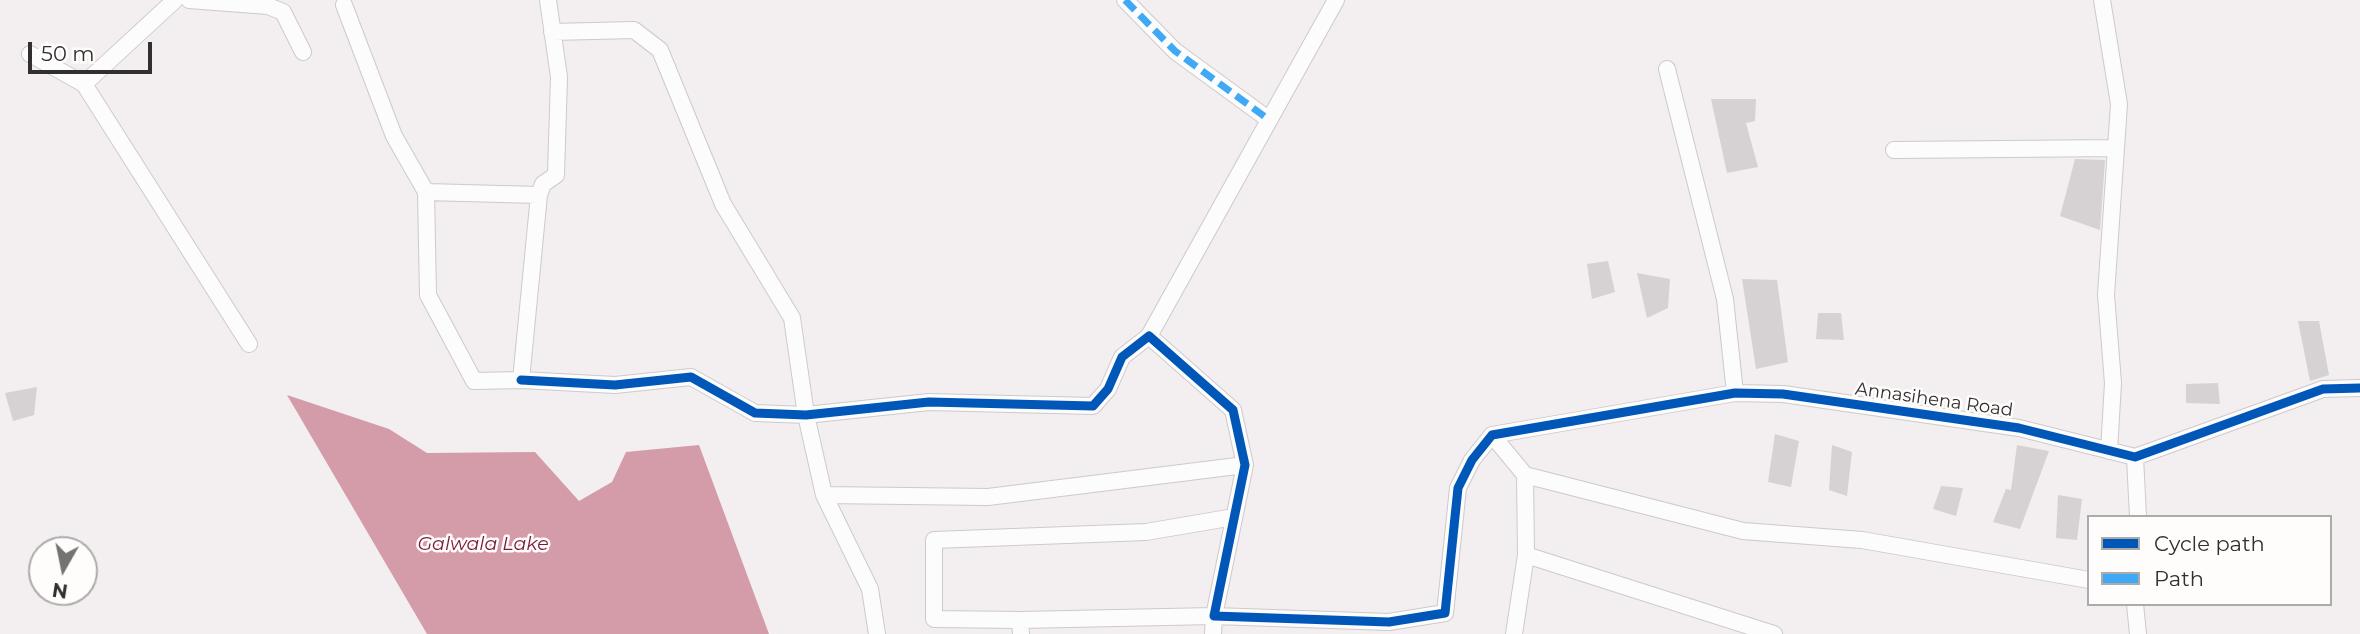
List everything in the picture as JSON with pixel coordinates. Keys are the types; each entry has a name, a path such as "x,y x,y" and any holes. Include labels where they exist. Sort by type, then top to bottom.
{"street":[{"path":"84,85 175,0"},
{"path":"189,0 268,6 283,12 303,52"},
{"path":"521,380 539,195 543,184 556,174 559,77 548,0"},
{"path":"1125,0 1175,51 1268,119"},
{"path":"345,5 394,136 426,192 428,295 474,381 521,380 615,385 691,377 755,413 806,415 929,402 1093,406 1108,389 1122,358 1149,337 1336,0"},
{"path":"2102,0 2119,104 2106,296 2113,383 2109,451"},
{"path":"552,32 634,30 660,50 723,204 792,318 806,415 824,495 870,589 877,634"},
{"path":"30,54 84,85 249,344"},
{"path":"1667,69 1725,299 1735,393"},
{"path":"1894,150 2116,148"},
{"path":"426,192 539,195"},
{"path":"1149,337 1233,410 1245,465 1214,616 1213,634"},
{"path":"2138,515 2134,457 2323,389 2360,388"},
{"name":"Annasihena Road","path":"1492,435 1735,393 1783,394 2019,428 2134,457"},
{"path":"1234,517 1146,532 934,541 933,626 1020,627 1214,616 1389,622 1445,613 1458,488 1472,460 1492,435 1525,475 1742,531 1862,540 2087,580"},
{"path":"824,495 988,497 1245,465"},
{"path":"1514,634 1526,555 1525,475"},
{"path":"1526,555 1774,634"},
{"path":"2135,606 2138,634"}],"water":[{"name":"Galwala Lake","path":"287,395 389,429 427,453 535,452 579,501 612,482 626,452 699,445 769,634 427,634"}],"building":[{"path":"1711,99 1756,99 1755,121 1746,123 1758,167 1727,173"},
{"path":"2075,159 2105,160 2100,230 2060,216"},
{"path":"1608,261 1615,292 1592,299 1587,264"},
{"path":"1637,273 1670,279 1668,308 1647,318"},
{"path":"1742,279 1777,280 1788,362 1756,369"},
{"path":"1818,313 1841,313 1844,340 1816,339"},
{"path":"2298,321 2319,321 2329,375 2310,381"},
{"path":"2218,383 2220,404 2186,403 2186,384"},
{"path":"37,387 34,415 13,421 5,393"},
{"path":"1775,434 1799,441 1791,487 1768,482"},
{"path":"1832,445 1852,452 1847,496 1829,490"},
{"path":"2017,445 2049,451 2020,529 1993,522 2006,489 2011,490"},
{"path":"1941,486 1963,488 1956,516 1933,509"},
{"path":"2058,495 2082,499 2077,540 2056,538"}],"marked path":[{"path":"1125,0 1175,51 1268,119"}],"cycle path":[{"path":"521,380 615,385 691,377 755,413 806,415 929,402 1093,406 1108,389 1122,357 1149,336 1233,410 1245,465 1214,616 1389,622 1445,613 1458,488 1472,460 1492,435 1735,393 1783,394 2019,428 2135,457 2323,389 2360,388"}]}
